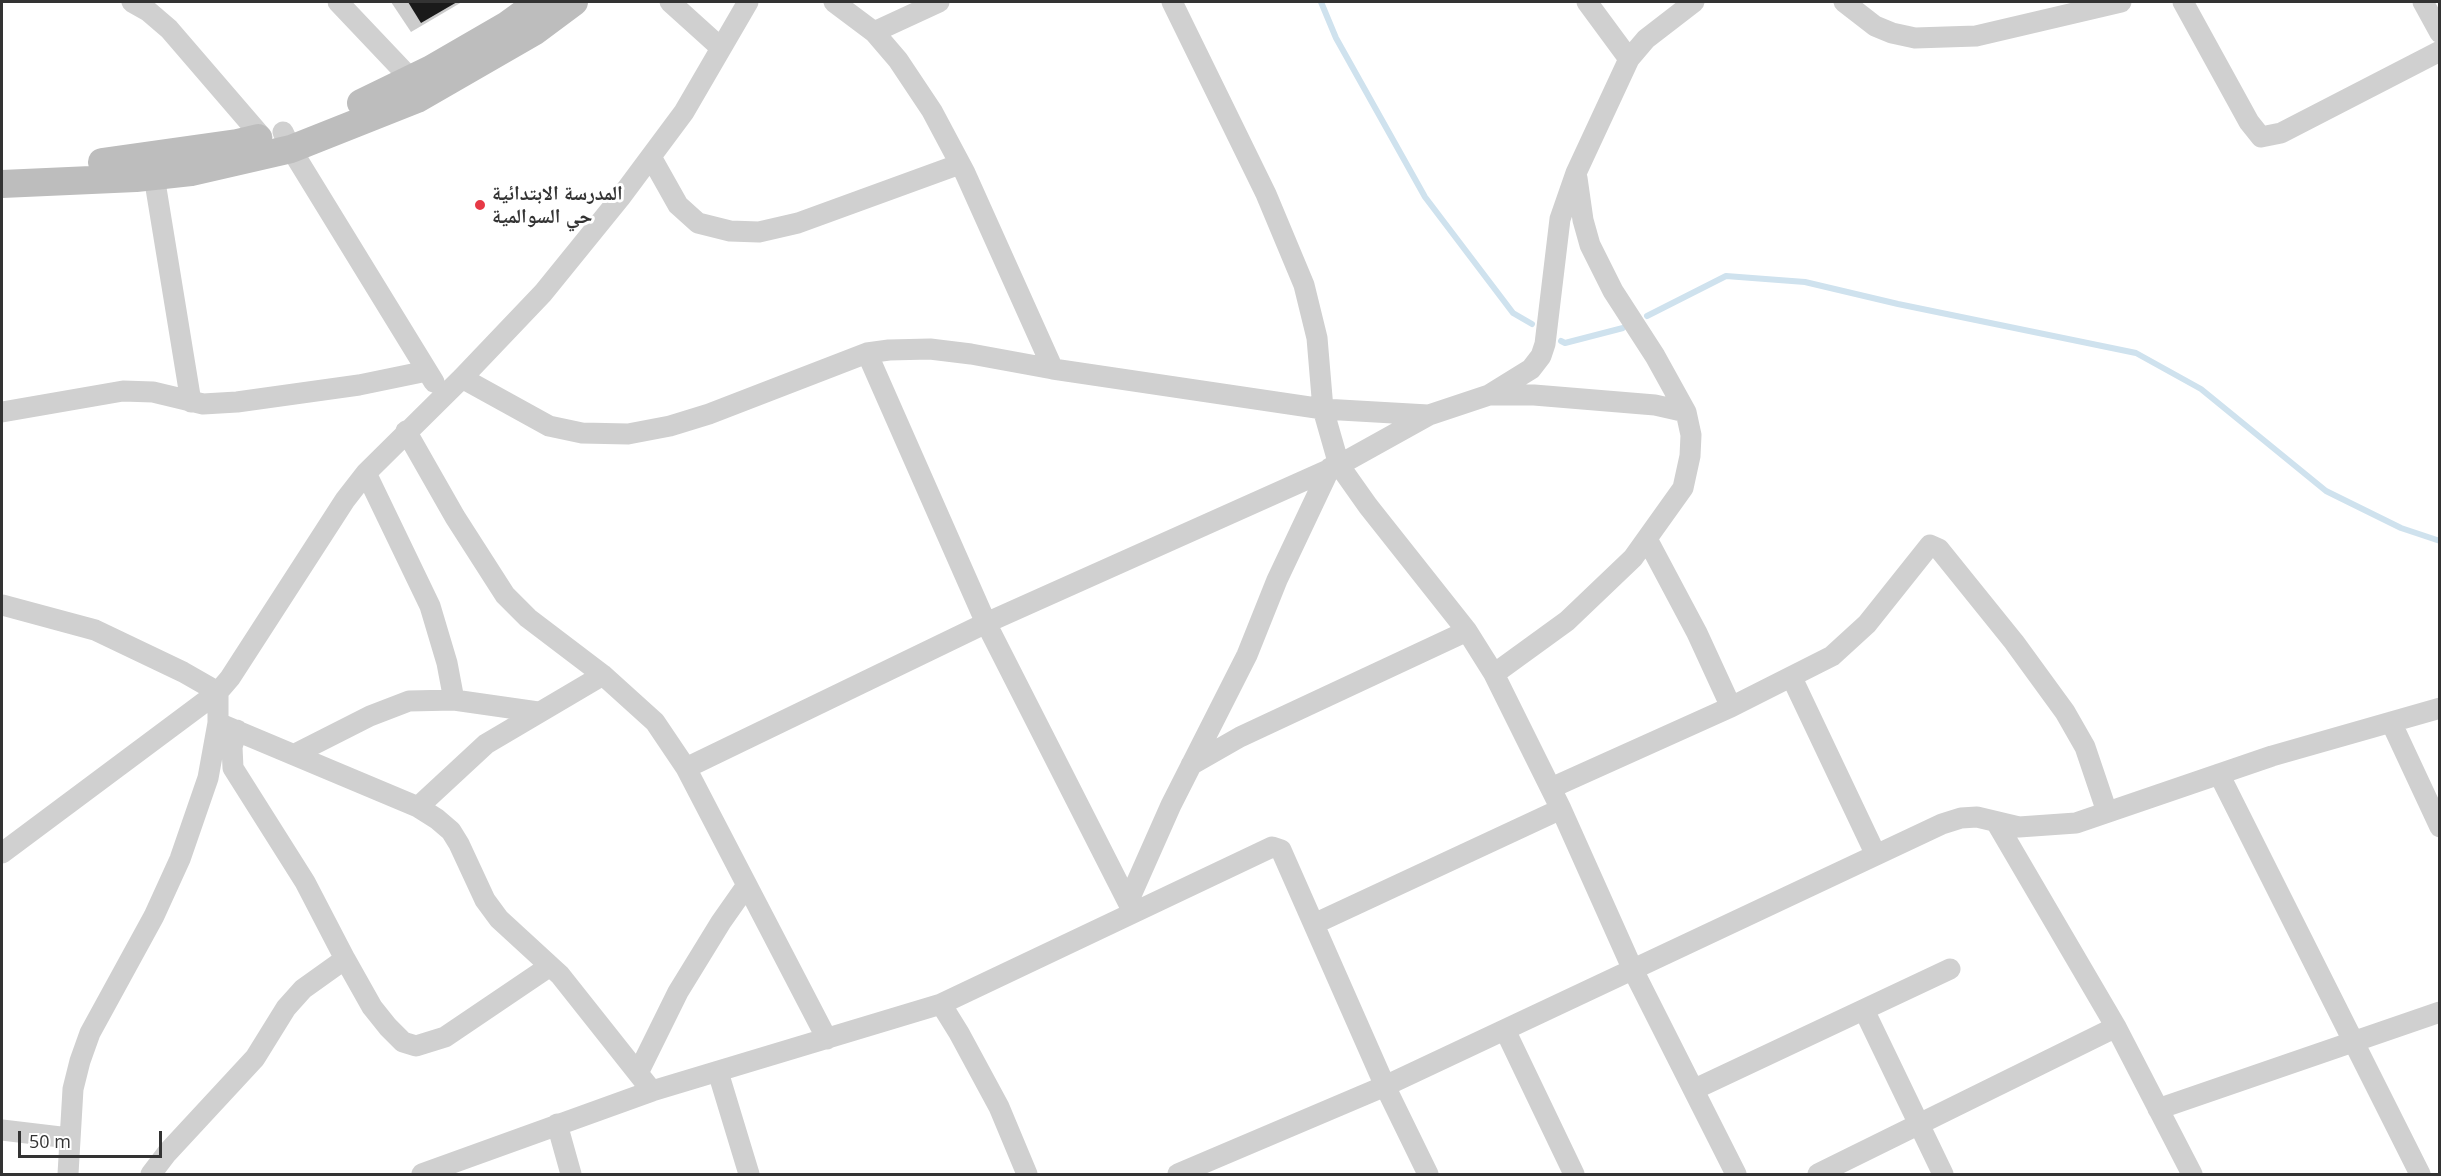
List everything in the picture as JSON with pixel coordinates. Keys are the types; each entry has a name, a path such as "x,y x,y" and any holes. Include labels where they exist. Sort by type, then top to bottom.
{"main road":[{"path":"2,184 154,176 200,170 278,139 411,79 507,25 539,2"},
{"path":"2,166 127,160 278,139 417,99 535,31 574,2"}],"street":[{"path":"132,2 169,28 278,139 444,397"},
{"path":"338,2 411,79"},
{"path":"670,2 721,48"},
{"path":"2,853 218,692 230,678 345,500 366,473 406,431 444,397 543,293 651,157 684,112 748,2"},
{"path":"834,2 874,32 898,60 932,111 960,164 1053,369"},
{"path":"874,32 939,2"},
{"path":"1172,2 1266,195 1304,285 1317,338 1323,409 1335,466 1467,631 1494,674 1561,809 1633,970 1736,1174"},
{"path":"1587,2 1629,59"},
{"path":"686,768 986,623 1335,466 1429,415 1489,395 1531,369 1541,356 1549,316 1557,235 1576,173 1629,59 1646,39 1694,2"},
{"path":"1844,2 1875,26 1892,33 1916,38 1976,36 2121,2"},
{"path":"2183,2 2248,122 2261,137 2281,133 2439,51"},
{"path":"2423,2 2439,33"},
{"path":"651,157 678,205 698,223 730,231 759,232 798,224 960,164"},
{"path":"1494,674 1567,621 1633,558 1683,488 1691,435 1686,412 1655,356 1599,268 1583,220 1576,173"},
{"path":"154,176 191,402"},
{"path":"462,378 549,426 582,433 628,434 670,426 710,414 867,353 930,349 997,357 1053,369 1323,409 1429,415"},
{"path":"867,353 986,623 1131,907"},
{"path":"2,412 123,391 153,392 191,402 237,402 359,385 427,371"},
{"path":"1489,395 1534,395 1655,405 1686,412"},
{"path":"406,431 455,517 505,595 553,639 603,675 655,722 686,768 827,1039"},
{"path":"1131,907 1191,765 1247,655 1281,570 1335,466"},
{"path":"366,473 430,606 447,663 454,700"},
{"path":"1647,539 1697,633 1731,707"},
{"path":"1551,788 1731,707 1832,656 1867,624 1928,546 1933,545 2040,675 2065,712 2085,747 2108,812"},
{"path":"2,605 95,630 183,672 218,692 232,747 233,768 305,882 372,1007 388,1028 404,1042 416,1046 445,1037 550,966"},
{"path":"1191,765 1240,737 1467,631"},
{"path":"418,807 486,744 603,675"},
{"path":"1792,678 1875,853"},
{"path":"295,754 409,701 454,700 538,712"},
{"path":"1178,1174 1385,1086 1875,853 1961,818 2019,827 2076,823 2219,774 2439,708"},
{"path":"2391,722 2439,827"},
{"path":"227,727 418,807 451,831 485,900 499,919 550,966 652,1091"},
{"path":"68,1174 73,1089 80,1061 90,1033 154,916 180,860 227,727"},
{"path":"2219,774 2420,1174"},
{"path":"1314,924 1561,809"},
{"path":"1996,822 2116,1027 2192,1174"},
{"path":"422,1174 652,1091 941,1004 1131,907 1275,847 1281,850 1385,1086 1428,1174"},
{"path":"638,1073 678,993 721,922 747,885"},
{"path":"151,1174 167,1153 255,1058 286,1008 298,995 345,959"},
{"path":"1695,1089 1950,969"},
{"path":"941,1004 960,1033 999,1107 1027,1174"},
{"path":"1864,1010 1943,1174"},
{"path":"2158,1109 2439,1012"},
{"path":"1818,1174 2116,1027"},
{"path":"1505,1030 1574,1174"},
{"path":"718,1072 749,1174"},
{"path":"557,1124 571,1174"},
{"path":"2,1130 69,1138"}],"building":[{"path":"408,2 457,2 421,23"}],"waterway":[{"path":"1321,2 1336,38 1425,197 1513,313 1532,324"},
{"path":"1647,316 1726,276 1805,282 1898,304 2136,353 2201,389 2326,491 2401,528 2440,541"},
{"path":"1561,341 1565,343 1623,328"}],"place":[{"name":"المدرسة الابتدائية حي السوالمية","path":"480,205"}]}
